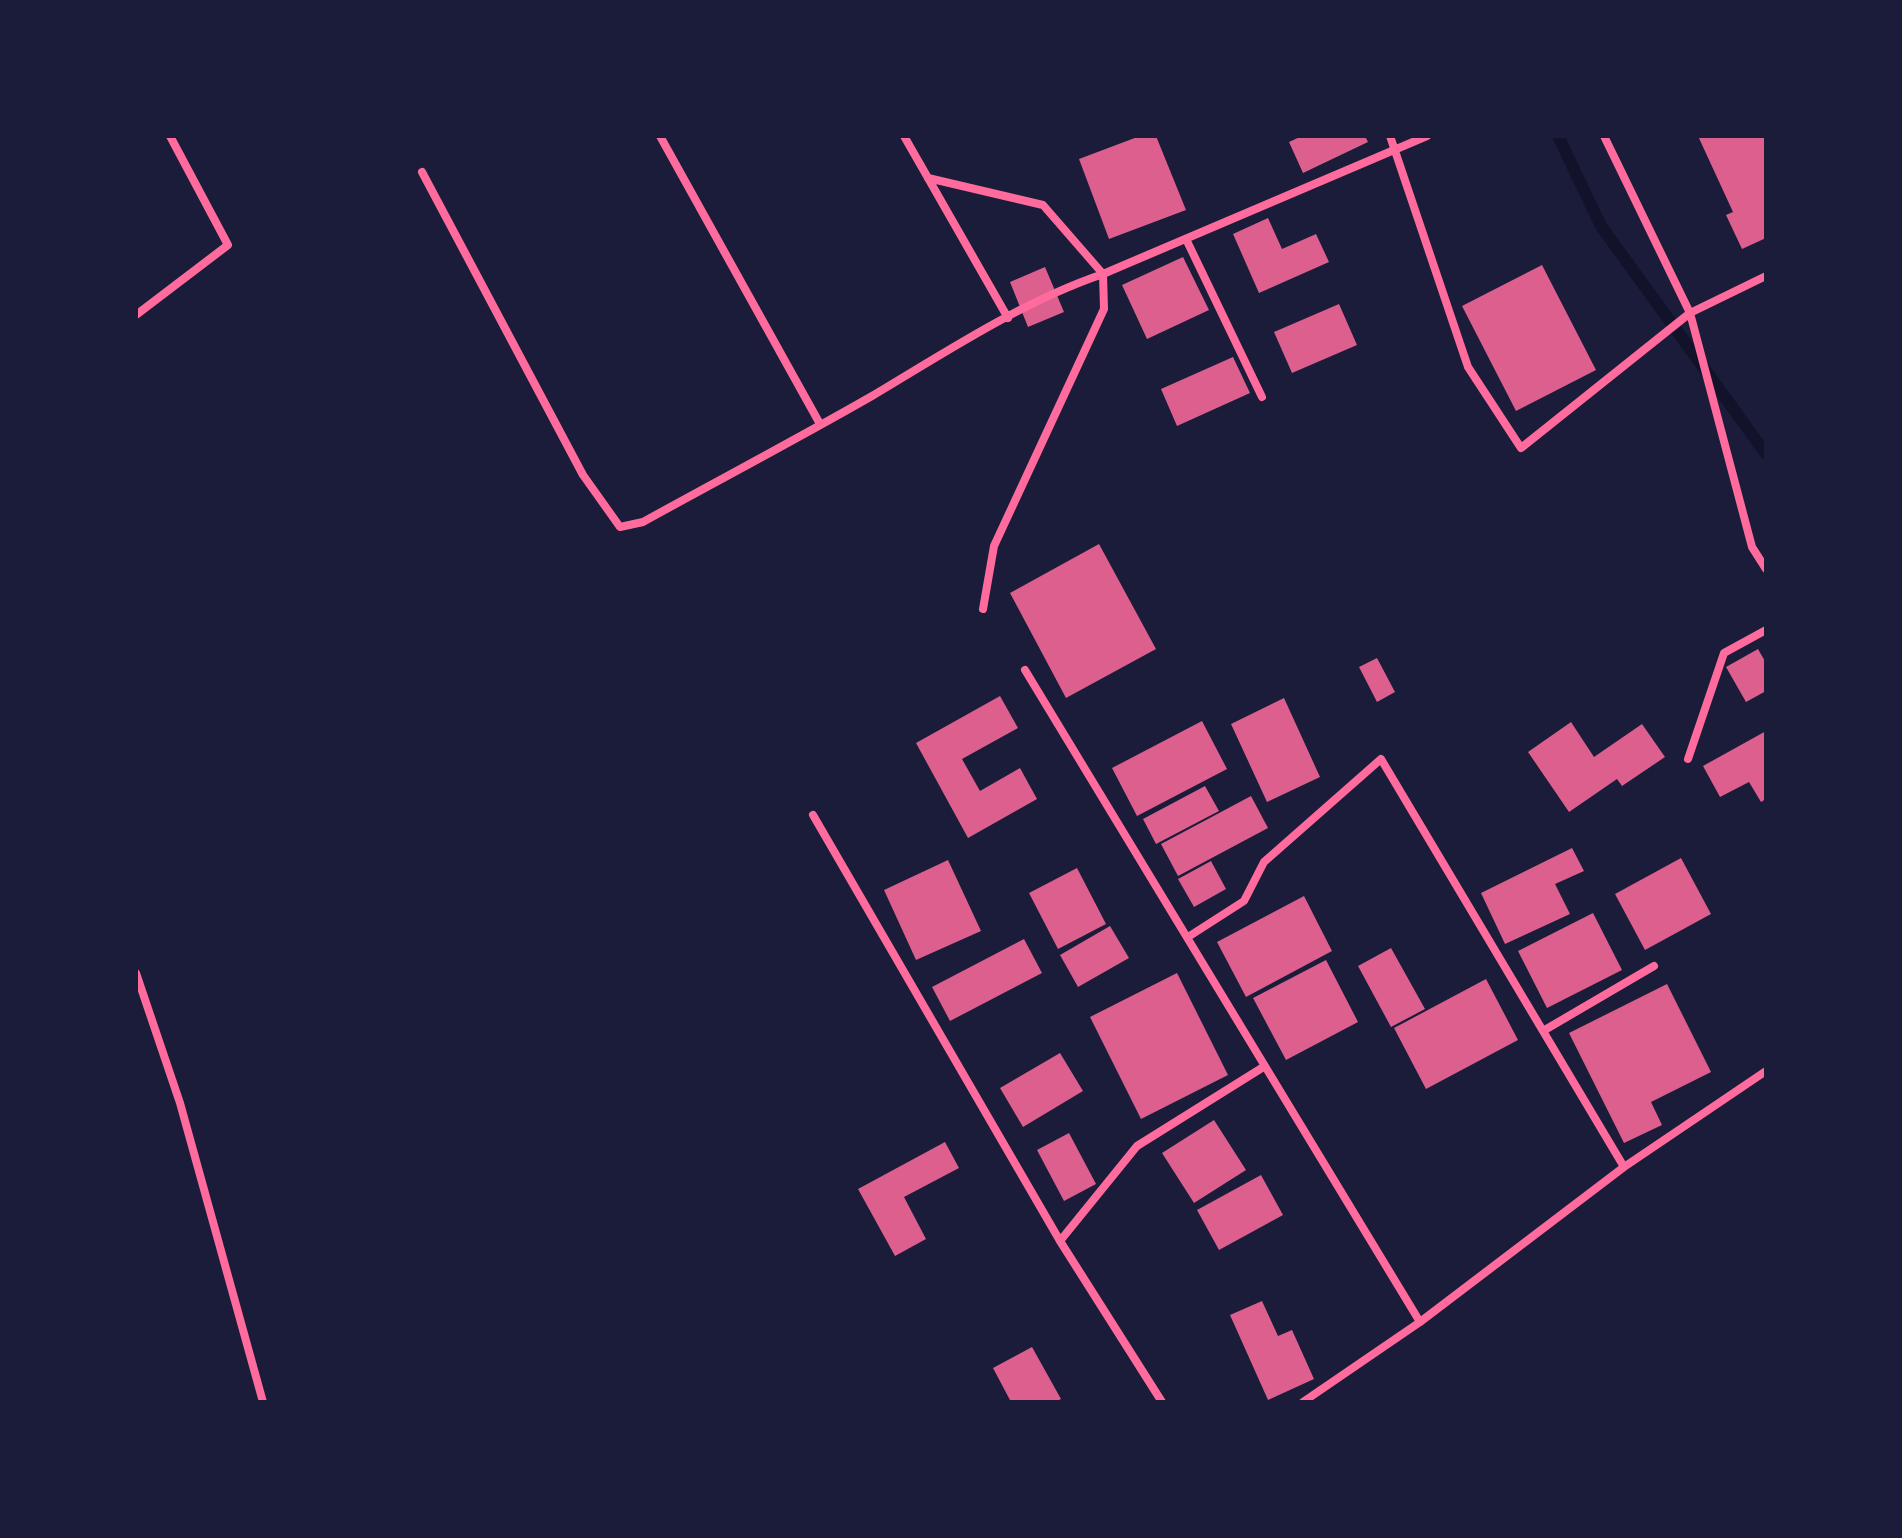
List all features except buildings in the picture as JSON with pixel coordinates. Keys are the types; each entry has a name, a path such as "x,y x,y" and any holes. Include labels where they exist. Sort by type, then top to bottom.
{"street":[{"path":"136,315 228,245 170,136"},
{"path":"660,136 820,424"},
{"path":"904,136 1008,318"},
{"path":"1390,136 1468,367 1521,448 1688,314 1766,276"},
{"path":"422,172 583,475 620,527 643,522 1074,284 1427,136"},
{"path":"1604,136 1688,314 1752,547 1766,569"},
{"path":"928,178 1043,205 1103,274 1104,309 994,546 983,609"},
{"path":"1186,239 1262,397"},
{"path":"1688,759 1724,653 1766,630"},
{"path":"1025,670 1420,1322"},
{"path":"1188,937 1244,901 1264,862 1381,759 1624,1167"},
{"path":"813,815 1060,1241 1162,1402"},
{"path":"1543,1031 1654,966"},
{"path":"136,973 180,1103 263,1402"},
{"path":"1060,1241 1137,1146 1265,1066"},
{"path":"1303,1402 1420,1322 1624,1167 1766,1071"}],"waterway":[{"path":"1558,136 1601,226 1766,454"}]}
